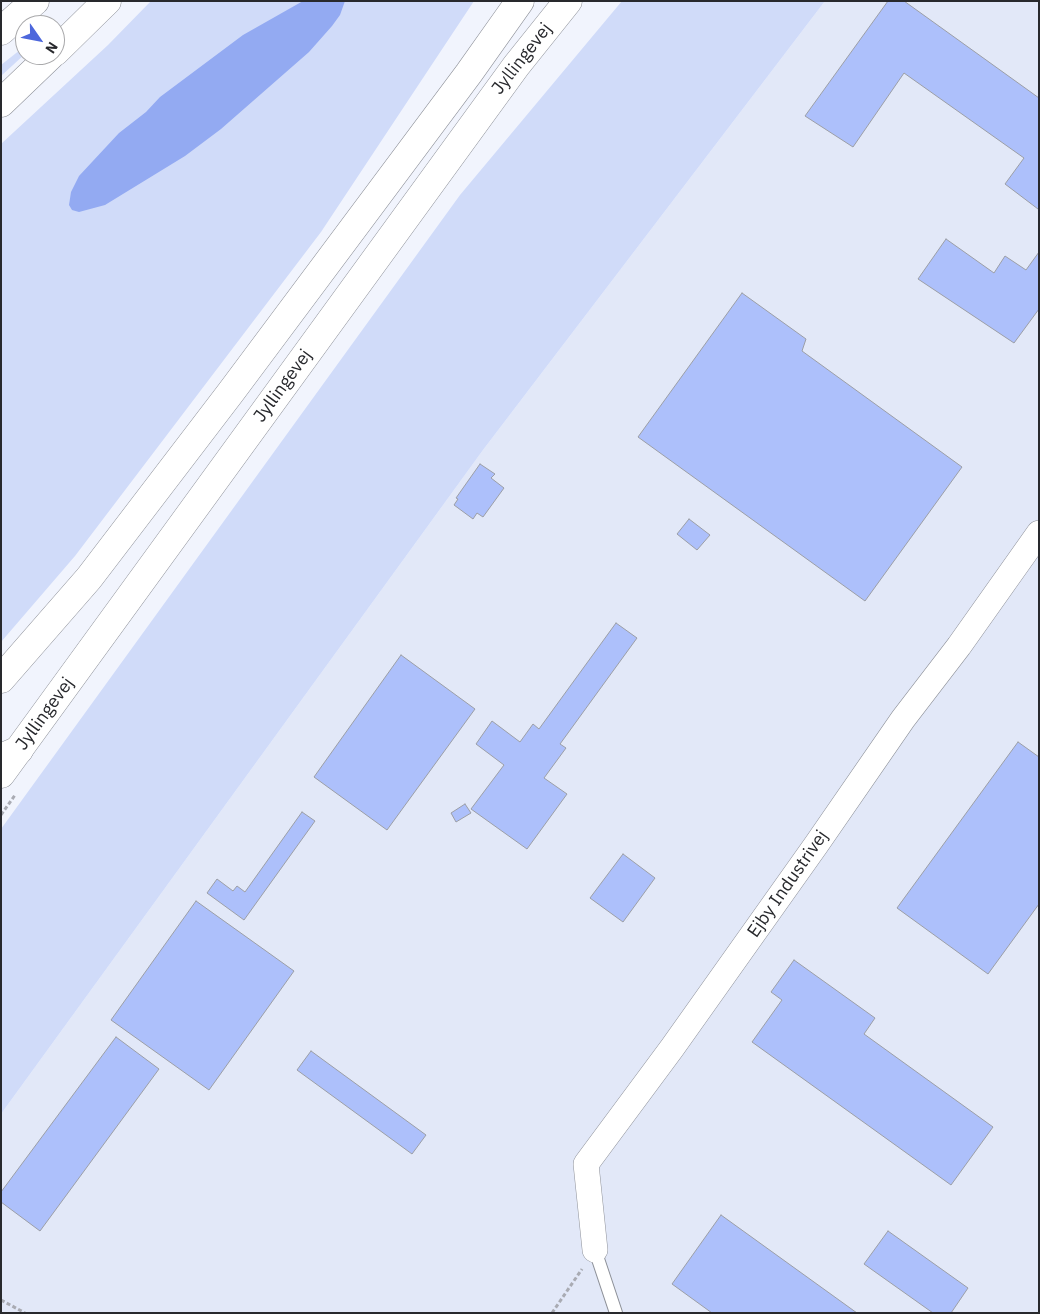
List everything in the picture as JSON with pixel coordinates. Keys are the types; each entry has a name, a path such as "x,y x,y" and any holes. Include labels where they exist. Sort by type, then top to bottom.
{"main road":[{"path":"1,31 35,1"},
{"path":"65,42 107,1"},
{"name":"Jyllingevej","path":"1,678 89,578 202,431 463,81 520,1"},
{"path":"527,51 554,1"},
{"name":"Jyllingevej","path":"1,774 10,754 527,51 568,1"},
{"path":"1,104 42,65"}],"street":[{"name":"Ejby Industrivej","path":"595,1250 586,1164 689,1024 903,719 1039,533"}],"lane":[{"path":"595,1250 616,1313"}],"path":[{"path":"552,1313 595,1250"},
{"path":"1,1300 25,1313"}],"shaded area":[{"path":"151,1 474,1 321,232 75,556 1,642 1,144 108,45"},
{"path":"622,1 825,1 483,450 1,1114 1,829 460,195"},
{"path":"825,1 1039,1 1039,1313 1,1313 1,1114 483,450"},
{"path":"15,54 15,63 1,76 1,65"}],"water":[{"path":"303,1 345,1 340,15 309,52 221,129 185,156 105,205 79,212 72,210 69,205 71,192 79,176 119,133 146,112 160,97 243,35"}],"building":[{"path":"888,1 904,1 1039,98 1038,209 1005,184 1024,158 904,73 853,147 805,116"},
{"path":"946,239 994,273 1005,256 1026,270 1039,252 1039,309 1014,343 918,279"},
{"path":"742,293 806,339 802,351 962,467 865,601 638,437"},
{"path":"480,464 495,474 491,478 504,488 483,517 477,513 473,519 454,505 458,499 456,498"},
{"path":"689,519 710,535 697,550 677,534"},
{"path":"616,623 637,638 560,744 566,748 544,778 567,794 527,849 471,809 504,765 476,744 492,721 520,742 533,724 539,729"},
{"path":"401,655 475,709 387,830 314,777"},
{"path":"1018,742 1039,757 1039,904 988,974 897,908"},
{"path":"465,804 471,813 456,822 451,813"},
{"path":"302,812 315,821 244,920 207,893 217,879 233,891 237,886 245,892"},
{"path":"623,854 655,878 623,922 590,898"},
{"path":"196,901 294,971 209,1090 111,1020"},
{"path":"794,960 875,1018 864,1034 993,1127 951,1185 752,1042 782,1000 771,992"},
{"path":"116,1037 159,1069 40,1231 1,1202 1,1192"},
{"path":"311,1051 426,1135 412,1154 297,1070"},
{"path":"721,1215 857,1313 712,1313 672,1284"},
{"path":"888,1231 968,1288 951,1313 933,1313 864,1264"}]}
